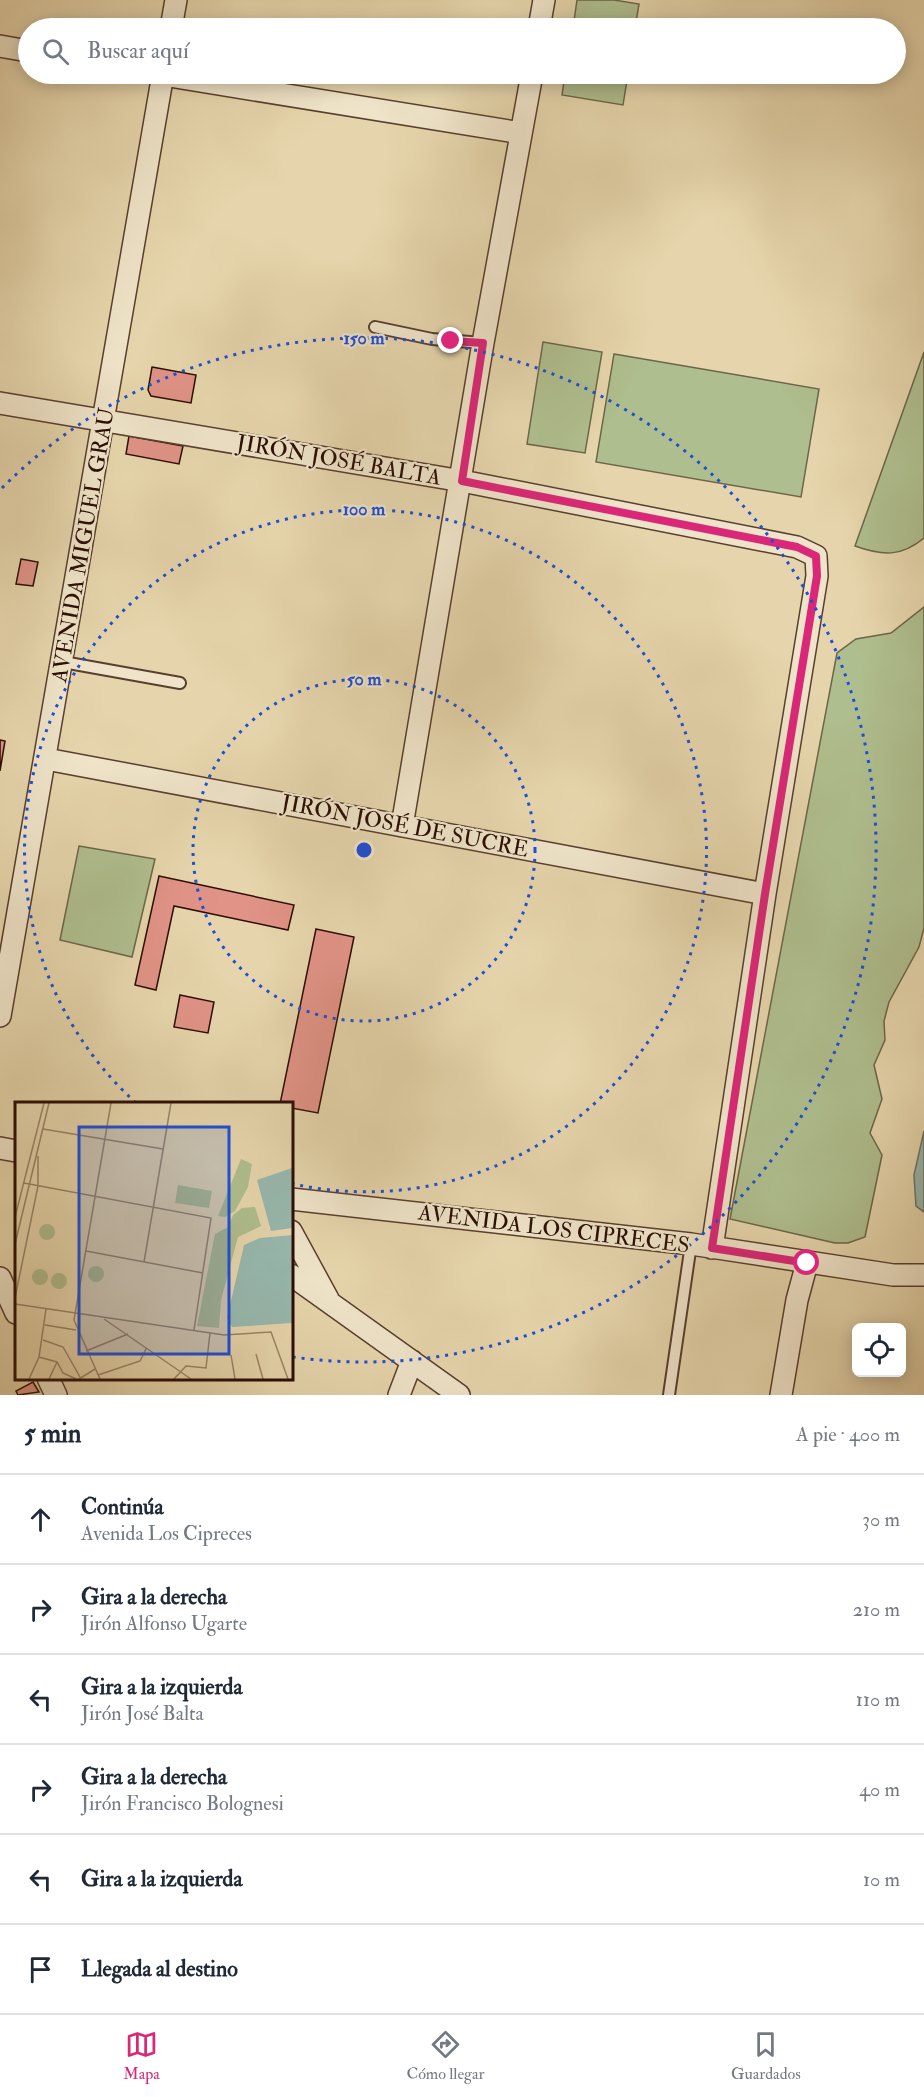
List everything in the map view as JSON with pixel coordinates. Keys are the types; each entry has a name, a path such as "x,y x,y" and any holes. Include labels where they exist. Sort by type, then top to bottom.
{"street":[{"path":"173,18 176,0"},
{"path":"541,18 544,0"},
{"path":"0,46 18,49"},
{"name":"AVENIDA MIGUEL GRAU","path":"0,1016 63,662 159,84"},
{"path":"222,84 521,133"},
{"path":"402,826 462,481 483,343 530,84"},
{"name":"JIRÓN JOSÉ BALTA","path":"0,402 462,481 797,547 816,556 817,576 765,894"},
{"name":"JIRÓN JOSÉ DE SUCRE","path":"46,759 765,894"},
{"path":"712,1248 765,894"},
{"path":"0,1148 15,1150"},
{"name":"AVENIDA LOS CIPRECES","path":"292,1199 691,1244 893,1275 924,1275"},
{"path":"292,1238 297,1275 329,1303 459,1395"},
{"path":"781,1395 797,1300 807,1263"},
{"path":"0,1278 15,1311"},
{"path":"399,1395 412,1361"},
{"path":"49,1380 56,1395"}],"lane":[{"path":"375,327 432,339 483,343"},
{"path":"63,662 180,683"},
{"path":"669,1395 691,1244"}],"green space":[{"path":"577,0 614,0 639,4 637,18 574,18"},
{"path":"564,84 626,84 623,105 562,95"},
{"path":"543,342 602,352 585,453 527,444"},
{"path":"924,352 924,538 899,552 874,552 855,546"},
{"path":"614,354 819,389 801,497 596,462"},
{"path":"924,607 924,928 919,947 889,1002 884,1021 885,1040 874,1065 882,1099 870,1133 882,1155 865,1237 848,1243 835,1243 730,1219 837,653 856,639 891,633"},
{"path":"79,846 155,859 132,957 60,940"}],"water":[{"path":"924,1131 924,1212 916,1206 914,1175"}],"building":[{"path":"152,367 196,375 191,403 151,396 148,390"},
{"path":"129,436 183,446 179,464 126,454"},
{"path":"21,559 38,562 33,586 16,584"},
{"path":"0,740 5,741 0,771"},
{"path":"159,876 294,905 288,930 174,906 156,990 135,985"},
{"path":"316,929 354,937 318,1113 292,1108 292,1102 280,1102"},
{"path":"180,995 214,1002 208,1033 174,1027"},
{"path":"33,1382 39,1392 18,1395 16,1391"}],"route":[{"path":"451,341 483,343 462,481 797,547 816,556 817,576 765,894 712,1248 807,1263"}]}
